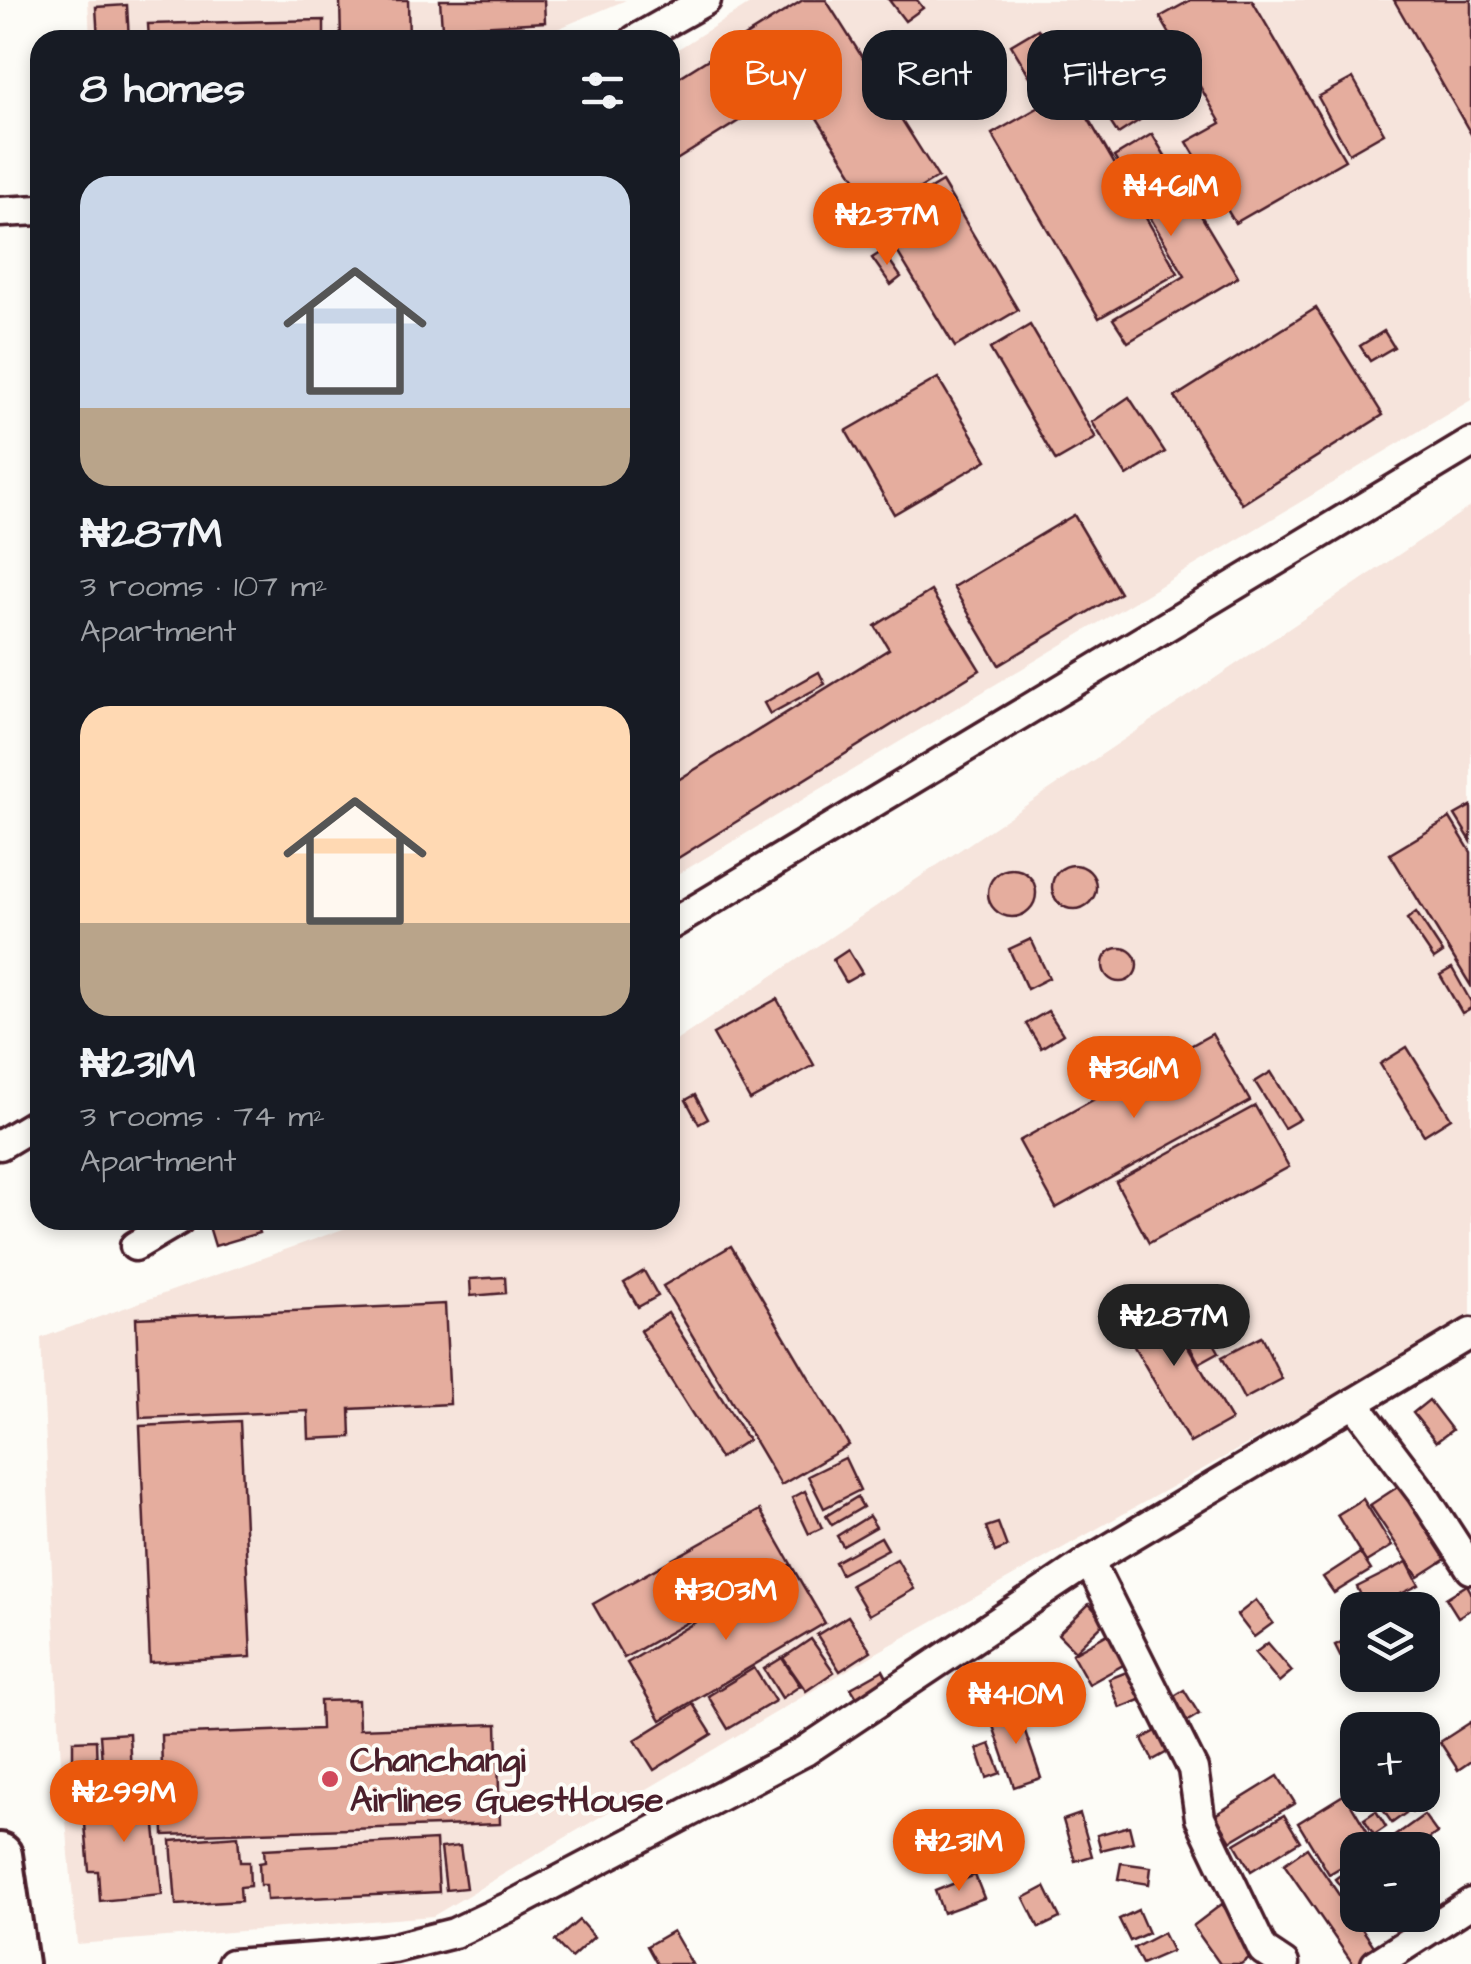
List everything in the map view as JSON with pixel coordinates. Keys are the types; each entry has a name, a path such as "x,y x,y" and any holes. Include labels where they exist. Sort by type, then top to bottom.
{"main road":[{"path":"0,1855 16,1964"}],"street":[{"path":"654,30 706,0"},
{"path":"0,212 30,210"},
{"path":"680,918 1471,442"},
{"path":"0,1145 30,1127"},
{"path":"135,1246 162,1230"},
{"path":"232,1964 394,1948 454,1933 508,1907 805,1751 1088,1561 1469,1338"},
{"path":"1354,1403 1422,1493 1471,1569"},
{"path":"1088,1561 1193,1769 1200,1818 1255,1934 1263,1950 1284,1964"},
{"path":"1376,1964 1471,1903"}],"shaded area":[{"path":"88,0 626,0 555,30 90,30"},
{"path":"756,0 1471,0 1471,400 680,873 680,48"},
{"path":"1471,506 1471,1318 878,1652 433,1916 77,1944 61,1764 41,1338 340,1230 680,1230 680,1038"}],"building":[{"path":"340,0 408,0 409,30 341,30"},
{"path":"440,0 544,0 545,22 442,28"},
{"path":"803,0 826,0 862,57 862,120 902,120 938,177 878,214 818,120 842,120 842,30 755,30"},
{"path":"889,0 917,0 923,8 905,21"},
{"path":"1191,0 1252,0 1345,160 1235,223 1187,142 1221,123 1202,90 1202,30 1167,30 1160,17"},
{"path":"1394,0 1471,0 1471,134"},
{"path":"127,5 128,30 97,30 96,7"},
{"path":"324,20 324,30 148,30 148,24"},
{"path":"1027,36 1027,71 1011,45"},
{"path":"710,58 710,120 740,120 680,158 680,77"},
{"path":"1353,78 1384,133 1349,153 1318,97"},
{"path":"1027,114 1027,120 1089,120 1178,273 1099,318 992,134"},
{"path":"1109,120 1140,120 1118,134"},
{"path":"1152,134 1238,277 1128,342 1113,319 1185,276 1114,157"},
{"path":"942,182 1018,310 955,347 878,220"},
{"path":"883,251 901,277 891,285 872,258"},
{"path":"1316,308 1383,415 1242,504 1175,397"},
{"path":"1030,325 1096,438 1056,461 990,349"},
{"path":"1384,331 1394,347 1370,361 1360,346"},
{"path":"938,378 987,460 894,514 846,431"},
{"path":"1129,397 1165,452 1127,476 1092,422"},
{"path":"1074,515 1120,593 999,665 953,587"},
{"path":"931,591 980,670 680,857 680,779 889,649 875,626"},
{"path":"819,672 825,684 770,714 764,703"},
{"path":"1471,806 1471,841 1455,815"},
{"path":"1450,818 1471,852 1471,986 1390,854"},
{"path":"1074,865 1090,871 1096,887 1090,903 1074,909 1058,903 1052,887 1058,871"},
{"path":"1012,869 1029,876 1036,893 1029,910 1012,917 995,910 988,893 995,876"},
{"path":"1416,912 1443,953 1434,959 1407,919"},
{"path":"1031,939 1049,978 1027,989 1009,949"},
{"path":"1120,948 1132,953 1137,965 1132,977 1120,982 1108,977 1103,965 1108,953"},
{"path":"848,950 862,973 846,982 833,960"},
{"path":"1452,968 1471,1002 1471,1008 1462,1013 1440,975"},
{"path":"777,999 814,1065 750,1100 713,1034"},
{"path":"1048,1011 1063,1034 1041,1048 1026,1024"},
{"path":"1212,1034 1250,1101 1056,1208 1019,1141"},
{"path":"1407,1047 1451,1118 1424,1135 1380,1064"},
{"path":"1271,1072 1300,1119 1284,1128 1255,1082"},
{"path":"695,1095 708,1119 699,1124 686,1100"},
{"path":"1255,1106 1289,1167 1149,1243 1116,1182"},
{"path":"210,1230 258,1230 259,1233 215,1246"},
{"path":"731,1246 849,1445 781,1485 663,1286"},
{"path":"644,1271 658,1296 638,1307 624,1283"},
{"path":"505,1277 506,1293 471,1296 470,1279"},
{"path":"1158,1295 1231,1420 1190,1443 1118,1319"},
{"path":"445,1304 450,1404 350,1409 351,1437 309,1439 308,1411 140,1418 136,1318"},
{"path":"668,1313 748,1440 720,1458 640,1331"},
{"path":"1203,1324 1219,1352 1199,1363 1184,1335"},
{"path":"1261,1337 1282,1379 1244,1399 1222,1357"},
{"path":"1429,1400 1452,1430 1436,1442 1413,1413"},
{"path":"240,1421 251,1657 150,1663 140,1426"},
{"path":"845,1458 860,1490 824,1508 808,1476"},
{"path":"1402,1484 1449,1557 1418,1577 1370,1505"},
{"path":"805,1491 822,1528 809,1534 792,1498"},
{"path":"857,1497 863,1507 832,1525 826,1516"},
{"path":"1363,1499 1392,1546 1366,1562 1337,1515"},
{"path":"760,1510 791,1564 624,1658 593,1604"},
{"path":"869,1516 876,1527 843,1546 837,1536"},
{"path":"998,1523 1007,1547 995,1552 986,1527"},
{"path":"881,1537 888,1549 841,1574 835,1562"},
{"path":"1360,1553 1371,1570 1334,1593 1323,1577"},
{"path":"897,1559 914,1589 869,1615 851,1585"},
{"path":"1407,1562 1419,1585 1405,1592 1359,1592 1357,1587"},
{"path":"791,1565 825,1623 661,1720 627,1663"},
{"path":"1467,1585 1471,1609 1458,1617 1446,1598"},
{"path":"1256,1600 1273,1623 1254,1637 1237,1615"},
{"path":"1089,1604 1105,1622 1075,1651 1058,1634"},
{"path":"848,1616 871,1651 840,1671 817,1635"},
{"path":"1115,1630 1132,1660 1089,1684 1072,1654"},
{"path":"811,1639 834,1672 806,1691 783,1658"},
{"path":"1268,1643 1292,1671 1279,1682 1255,1653"},
{"path":"782,1658 800,1686 782,1698 764,1669"},
{"path":"754,1668 775,1701 728,1729 708,1696"},
{"path":"1137,1668 1148,1697 1120,1708 1109,1679"},
{"path":"883,1670 890,1683 859,1701 851,1688"},
{"path":"1184,1690 1199,1714 1186,1722 1171,1698"},
{"name":"Chanchangi Airlines GuestHouse","path":"358,1700 359,1729 497,1724 500,1824 164,1835 161,1735 321,1729 320,1701"},
{"path":"693,1704 712,1734 654,1770 635,1740"},
{"path":"1017,1708 1041,1778 1014,1787 990,1717"},
{"path":"1471,1722 1471,1761 1458,1770 1440,1742"},
{"path":"1160,1729 1171,1750 1153,1760 1142,1739"},
{"path":"129,1733 131,1775 103,1776 100,1735"},
{"path":"96,1740 97,1773 73,1774 73,1741"},
{"path":"990,1744 1001,1773 987,1778 977,1749"},
{"path":"1278,1776 1295,1803 1231,1841 1215,1815"},
{"path":"151,1787 162,1895 100,1901 98,1871 89,1871 85,1824 96,1823 93,1793"},
{"path":"1340,1797 1340,1812 1356,1812 1368,1832 1340,1832 1340,1868 1329,1874 1298,1823"},
{"path":"1377,1812 1386,1827 1372,1832 1364,1819"},
{"path":"1384,1812 1405,1812 1406,1813 1392,1823"},
{"path":"1080,1814 1092,1856 1075,1861 1063,1820"},
{"path":"1284,1815 1300,1841 1251,1871 1235,1844"},
{"path":"1424,1815 1436,1832 1400,1832"},
{"path":"1129,1826 1133,1842 1101,1850 1097,1835"},
{"path":"238,1836 240,1862 249,1862 250,1886 240,1887 241,1901 176,1905 171,1841"},
{"path":"436,1840 439,1892 267,1900 266,1885 260,1885 259,1863 265,1862 264,1849"},
{"path":"460,1846 466,1888 446,1890 441,1848"},
{"path":"1307,1848 1340,1896 1340,1932 1364,1932 1378,1952 1361,1964 1353,1964 1284,1864"},
{"path":"1121,1863 1151,1867 1149,1884 1118,1879"},
{"path":"975,1875 984,1898 943,1913 935,1891"},
{"path":"1045,1887 1060,1918 1039,1928 1024,1898"},
{"path":"1222,1904 1257,1952 1241,1964 1220,1964 1193,1926"},
{"path":"1138,1910 1148,1933 1130,1941 1119,1919"},
{"path":"579,1920 594,1937 571,1958 555,1941"},
{"path":"673,1931 692,1964 657,1964 647,1946"},
{"path":"1163,1933 1172,1951 1142,1964 1134,1948"}],"place":[{"name":"Chanchangi Airlines GuestHouse","path":"330,1779"}]}
